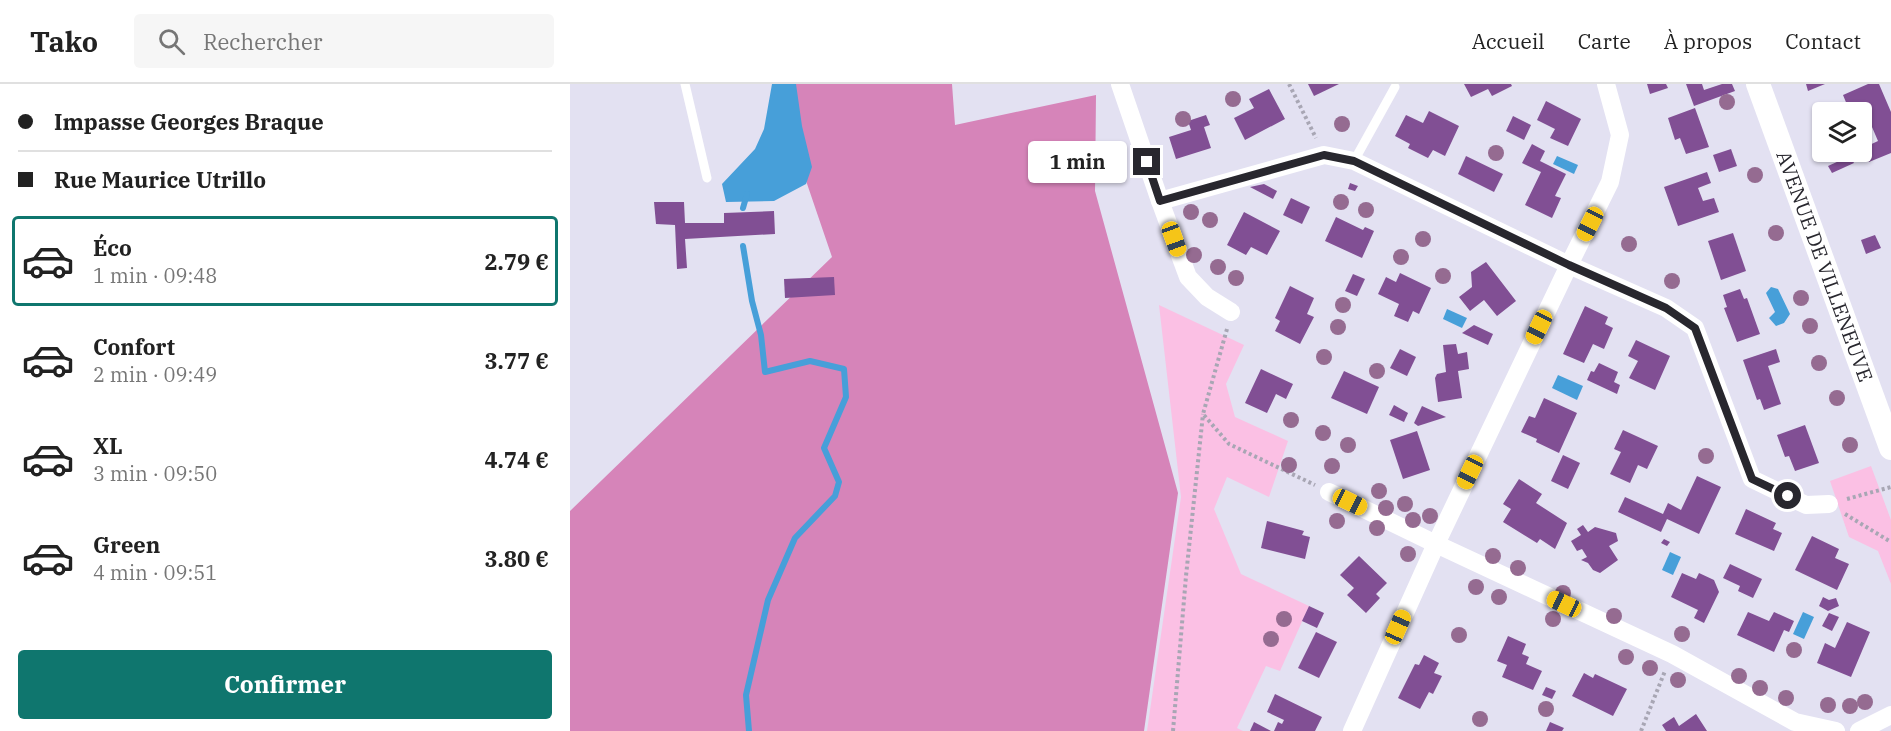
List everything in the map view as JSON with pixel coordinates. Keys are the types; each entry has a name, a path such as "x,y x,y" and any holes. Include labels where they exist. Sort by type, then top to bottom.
{"main road":[{"name":"AVENUE DE VILLENEUVE","path":"1758,84 1891,448"}],"street":[{"path":"1120,84 1188,277 1207,297 1231,312"},
{"path":"1352,731 1436,544 1610,182 1620,135 1606,84"},
{"path":"1160,201 1324,155 1354,161 1569,265 1666,308 1695,328 1752,479 1806,505 1829,504"},
{"path":"1329,492 1672,654 1795,722 1836,731"},
{"path":"1859,731 1891,715"}],"lane":[{"path":"685,84 707,178"},
{"path":"1354,161 1395,87"}],"path":[{"path":"1289,84 1324,155"},
{"path":"1173,731 1203,414 1231,312"},
{"path":"1203,414 1229,444 1329,492"},
{"path":"1829,504 1891,487"},
{"path":"1829,504 1891,542"},
{"path":"1641,731 1672,654"}],"shaded area":[{"path":"773,84 952,84 955,125 1096,95 1095,191 1178,493 1144,731 570,731 570,511 832,257"},
{"path":"1159,305 1244,345 1226,384 1235,417 1288,441 1269,497 1227,477 1214,509 1241,574 1309,606 1280,671 1266,666 1237,728 1243,731 1147,731 1181,497"},
{"path":"1871,466 1891,520 1891,584 1878,551 1849,537 1830,481"}],"water":[{"path":"772,84 796,84 802,126 812,167 806,184 774,201 726,202 722,184 755,149 764,129"},
{"path":"1557,156 1578,165 1574,174 1553,164"},
{"path":"1771,287 1778,289 1790,314 1784,323 1776,326 1769,318 1775,312 1766,293"},
{"path":"1447,309 1467,318 1462,328 1443,319"},
{"path":"1558,375 1583,386 1577,400 1552,388"},
{"path":"1670,552 1681,557 1673,575 1662,570"},
{"path":"1803,612 1814,617 1804,639 1793,634"}],"building":[{"path":"1308,84 1339,84 1314,96"},
{"path":"1464,84 1511,84 1512,86 1492,96 1488,89 1471,97"},
{"path":"1647,84 1666,84 1668,88 1650,94"},
{"path":"1686,84 1702,84 1704,90 1722,84 1732,84 1735,91 1694,106"},
{"path":"1806,84 1825,84 1808,91"},
{"path":"1868,84 1879,84 1891,112 1891,153 1872,161 1872,144 1878,141 1872,127 1872,102 1846,102 1843,95"},
{"path":"1269,89 1285,119 1245,140 1234,118 1254,108 1249,99"},
{"path":"1546,101 1581,119 1568,146 1550,138 1555,129 1537,120"},
{"path":"1695,108 1709,147 1686,154 1680,138 1675,140 1668,118"},
{"path":"1429,111 1459,126 1445,156 1433,150 1428,158 1408,148 1410,144 1395,136 1406,115 1423,123"},
{"path":"1206,115 1210,125 1204,127 1211,148 1176,159 1169,137 1191,130 1188,121"},
{"path":"1513,116 1531,125 1524,140 1506,131"},
{"path":"1532,144 1545,151 1540,161 1566,174 1555,196 1561,198 1552,218 1525,205 1541,172 1522,163"},
{"path":"1731,149 1737,166 1719,172 1713,155"},
{"path":"1466,156 1503,174 1494,192 1458,174"},
{"path":"1837,162 1854,163 1832,173 1828,166"},
{"path":"1707,172 1711,183 1698,188 1703,201 1714,198 1719,212 1678,226 1664,187"},
{"path":"1350,183 1358,186 1355,191 1348,189"},
{"path":"1264,184 1277,191 1273,199 1250,187"},
{"path":"1291,198 1310,207 1302,224 1283,215"},
{"path":"654,202 684,202 685,223 724,223 724,213 774,211 775,234 685,239 687,268 677,269 675,225 656,224"},
{"path":"1244,212 1280,231 1267,255 1251,247 1246,255 1227,245"},
{"path":"1336,217 1363,230 1365,227 1374,231 1362,258 1325,241"},
{"path":"1733,233 1746,271 1721,280 1708,241"},
{"path":"1875,235 1881,248 1866,254 1861,240"},
{"path":"1486,262 1516,301 1497,316 1484,300 1470,311 1459,297 1472,287 1471,272"},
{"path":"1400,273 1431,288 1419,314 1413,311 1408,322 1394,316 1399,304 1378,294 1386,277 1396,282"},
{"path":"1353,274 1365,279 1357,296 1345,291"},
{"path":"834,277 835,295 785,298 784,279"},
{"path":"1290,286 1314,298 1307,314 1314,317 1300,344 1275,331 1280,321 1275,318"},
{"path":"1740,289 1744,299 1747,298 1760,334 1737,342 1724,308 1727,307 1723,295"},
{"path":"1585,306 1608,317 1605,324 1613,328 1604,349 1593,344 1584,363 1563,354"},
{"path":"1474,325 1493,334 1488,345 1462,333"},
{"path":"1636,340 1670,356 1655,390 1629,378 1638,361 1628,356"},
{"path":"1456,344 1458,354 1467,352 1469,369 1458,371 1462,398 1438,402 1435,378 1437,374 1446,372 1443,345"},
{"path":"1400,349 1416,357 1407,376 1390,368"},
{"path":"1776,349 1780,362 1768,366 1781,404 1764,410 1760,399 1757,400 1743,360"},
{"path":"1599,363 1618,372 1614,382 1620,385 1617,394 1587,380 1591,371 1594,372"},
{"path":"1261,369 1293,384 1286,399 1276,394 1267,413 1245,403"},
{"path":"1344,371 1379,387 1367,414 1331,398"},
{"path":"1544,398 1577,413 1559,453 1521,432 1529,416 1535,418"},
{"path":"1394,405 1408,413 1404,422 1389,415"},
{"path":"1422,406 1446,417 1418,426 1414,423"},
{"path":"1805,425 1819,463 1795,471 1789,456 1785,457 1777,435"},
{"path":"1623,430 1658,446 1647,469 1638,465 1630,483 1610,474 1621,452 1614,449"},
{"path":"1417,431 1430,470 1403,479 1390,440"},
{"path":"1563,455 1580,463 1568,489 1551,481"},
{"path":"1697,476 1721,487 1699,534 1667,519 1661,532 1618,512 1625,497 1663,514 1668,503 1681,510"},
{"path":"1519,479 1542,494 1536,503 1567,523 1555,549 1540,539 1537,543 1503,522 1511,509 1503,504"},
{"path":"1746,509 1776,523 1773,529 1782,533 1774,551 1735,534"},
{"path":"1267,521 1304,531 1302,535 1310,537 1305,559 1261,548"},
{"path":"1583,525 1588,532 1595,527 1616,533 1618,541 1609,546 1618,560 1600,573 1581,560 1587,557 1582,549 1577,551 1571,541 1581,535 1577,529"},
{"path":"1812,536 1839,549 1835,558 1849,564 1837,590 1795,570"},
{"path":"1664,539 1670,542 1667,546 1661,543"},
{"path":"1359,556 1387,583 1376,594 1380,598 1366,613 1347,595 1354,588 1340,575"},
{"path":"1730,564 1762,579 1753,598 1738,591 1740,586 1723,578"},
{"path":"1682,573 1696,579 1699,573 1714,580 1719,592 1704,623 1694,618 1698,610 1671,597"},
{"path":"1823,597 1829,600 1836,598 1839,606 1828,611 1819,606"},
{"path":"1309,606 1324,613 1317,628 1302,621"},
{"path":"1748,612 1769,621 1774,612 1794,621 1789,632 1784,630 1774,652 1737,635"},
{"path":"1829,613 1839,617 1832,631 1822,626"},
{"path":"1847,622 1870,632 1851,677 1817,663 1825,643 1835,648"},
{"path":"1316,632 1337,642 1319,678 1298,668"},
{"path":"1508,636 1526,644 1522,654 1529,657 1526,664 1542,671 1533,690 1502,677 1507,665 1497,661"},
{"path":"1424,655 1439,663 1434,673 1442,676 1433,694 1429,692 1420,709 1398,698 1415,664 1419,665"},
{"path":"1584,673 1593,678 1595,674 1627,689 1613,716 1572,696"},
{"path":"1546,687 1556,691 1552,699 1542,695"},
{"path":"1275,694 1322,717 1315,731 1274,731 1278,722 1282,724 1284,720 1267,712"},
{"path":"1696,714 1707,731 1666,731 1662,725 1674,717 1679,726"},
{"path":"1254,722 1271,731 1250,731"},
{"path":"1550,722 1564,728 1562,731 1546,731"}],"waterway":[{"path":"743,208 747,194"},
{"path":"743,246 752,301 761,335 765,372 810,361 844,369 846,397 824,448 839,482 835,496 795,538 768,600 746,695 749,731"}],"route":[{"path":"1147,162 1160,201 1324,155 1354,161 1569,265 1666,308 1695,328 1752,479 1788,496"}]}
